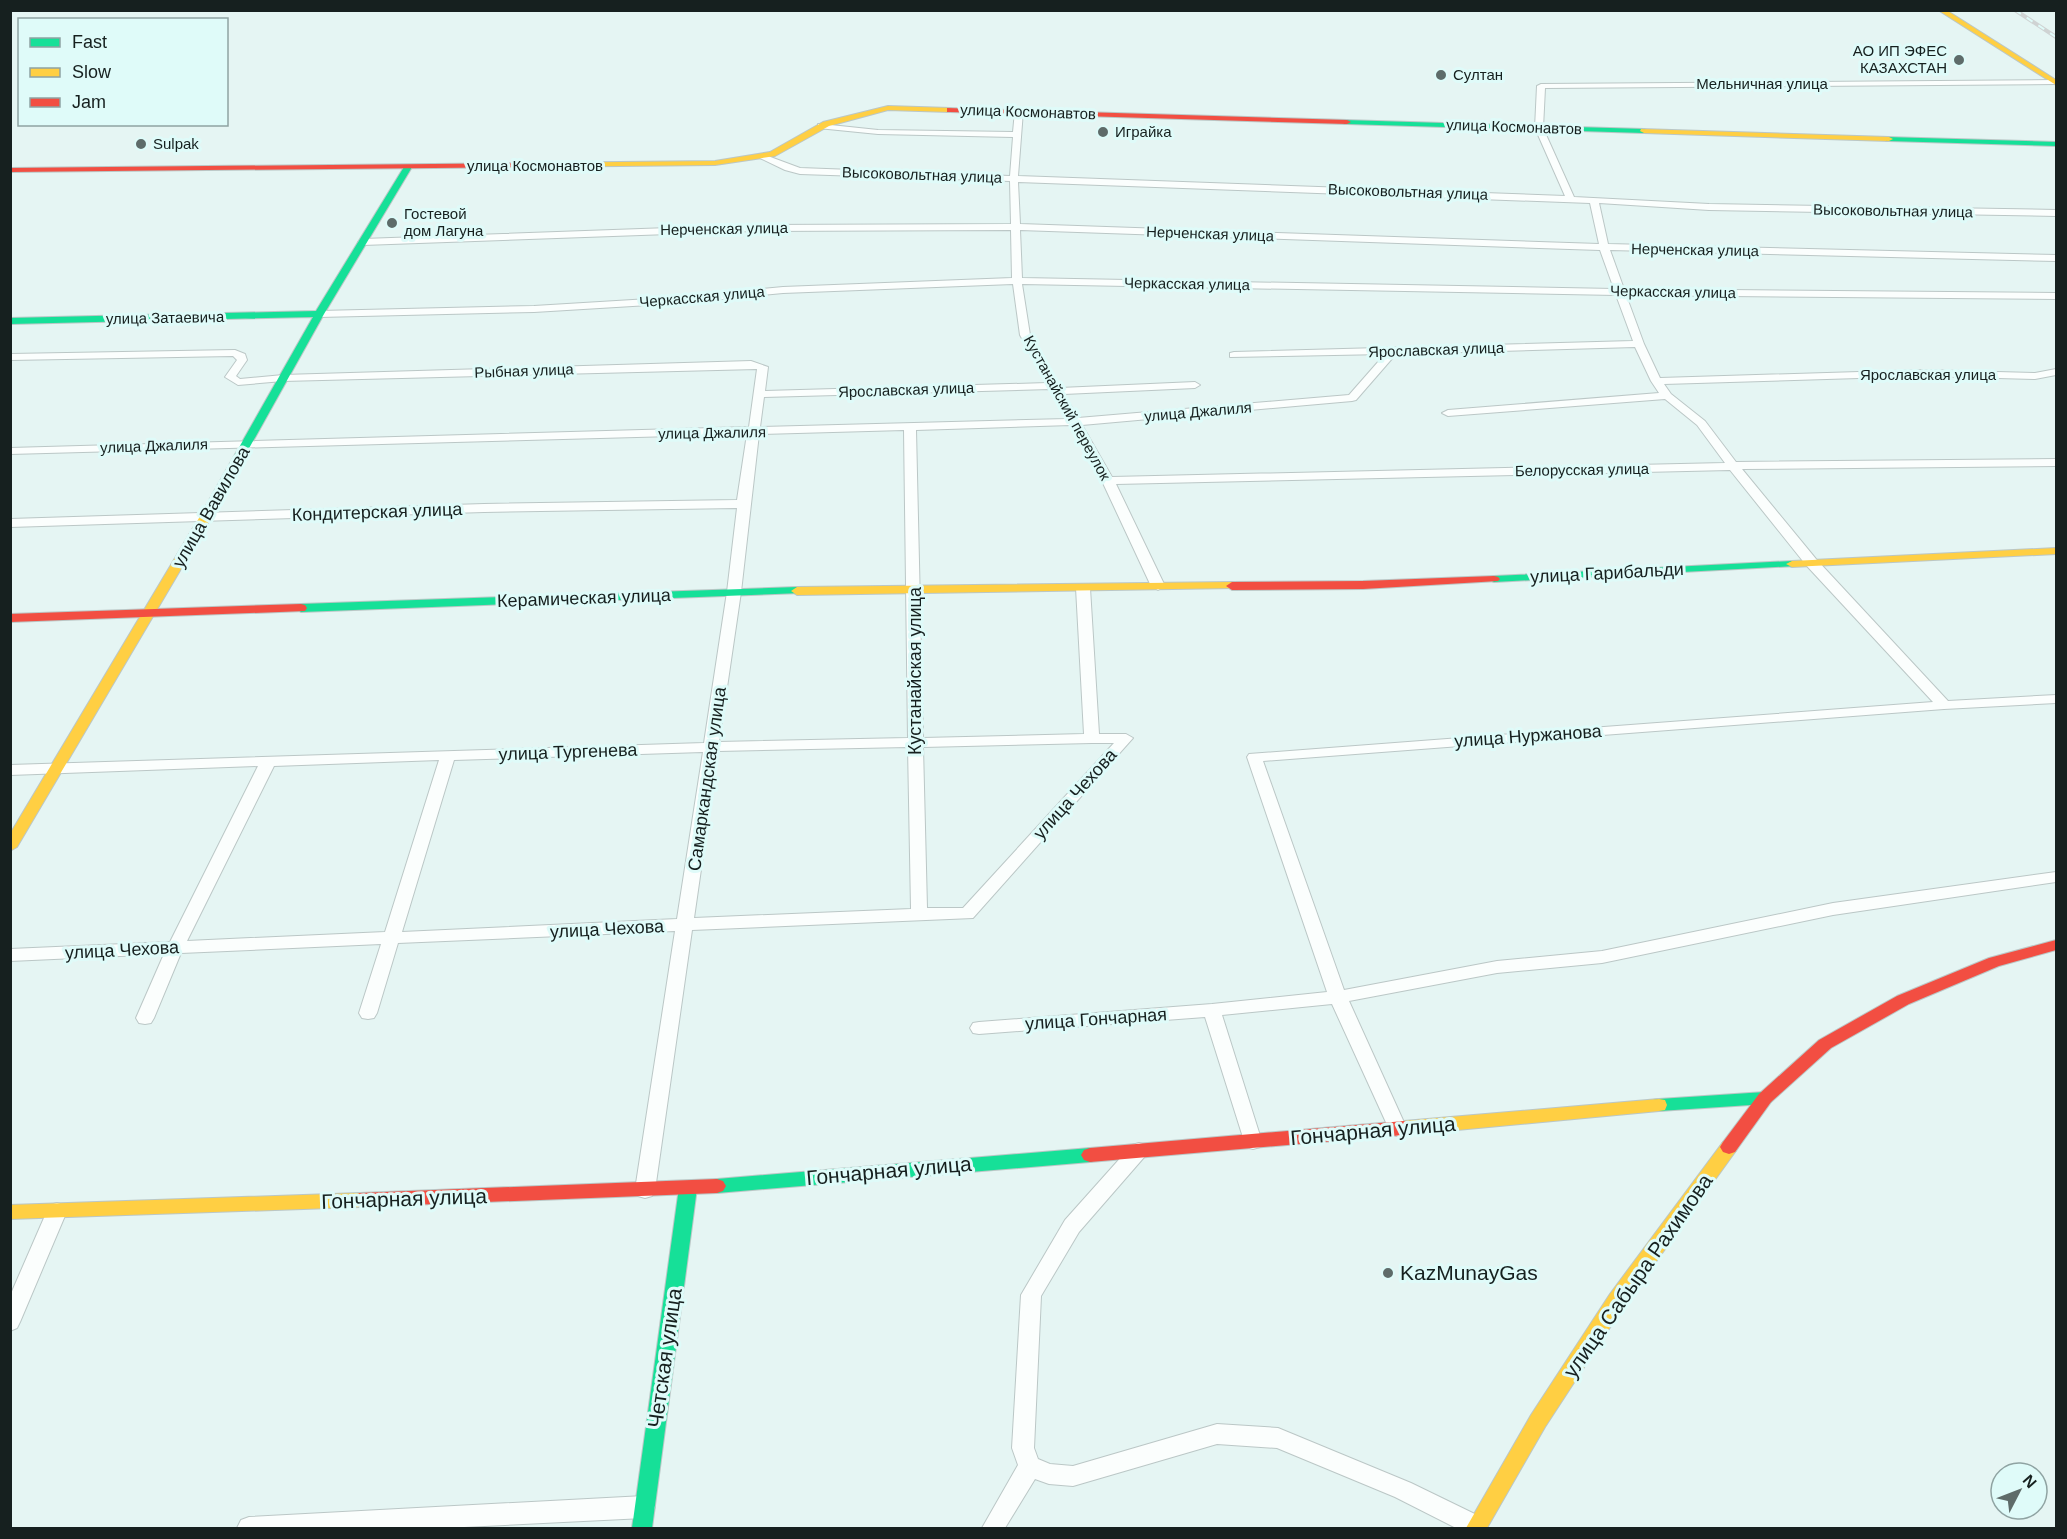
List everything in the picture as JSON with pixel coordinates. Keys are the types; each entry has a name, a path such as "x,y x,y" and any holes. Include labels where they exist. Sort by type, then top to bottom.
{"main road":[{"path":"1941,10 2056,82"},
{"name":"улица Космонавтов","path":"10,170 715,163 772,154 821,126 857,114 888,108 2056,144"},
{"name":"улица Вавилова","path":"10,847 150,614 319,314 408,167"},
{"name":"улица Затаевича","path":"10,321 319,314"},
{"name":"улица Гарибальди","path":"1158,586 1363,585 2056,551"},
{"name":"Керамическая улица","path":"10,618 734,592 1158,586"},
{"name":"улица Сабыра Рахимова","path":"1477,1528 1538,1420 1617,1300 1765,1098 1825,1044 1903,1000 1994,962 2056,945"},
{"name":"Гончарная улица","path":"10,1212 688,1188 1252,1142 1574,1111 1765,1098"},
{"name":"Четская улица","path":"643,1518 688,1188"}],"street":[{"name":"Мельничная улица","path":"1539,128 1541,86 2056,82"},
{"name":"Кустанайский переулок","path":"1019,111 1014,177 1017,281 1025,335 1108,481 1158,586"},
{"path":"821,126 878,132 1018,135"},
{"path":"1539,128 1571,199"},
{"name":"Высоковольтная улица","path":"762,157 800,171 1571,199 1709,207 2056,213"},
{"path":"1594,200 1604,247 1639,344 1656,381 1667,396 1701,423 1732,466 1811,562 1944,705"},
{"name":"Нерченская улица","path":"363,242 753,228 1016,227 1604,247 2056,258"},
{"name":"Черкасская улица","path":"319,314 534,309 681,300 783,290 1017,281 1620,292 2056,296"},
{"name":"Ярославская улица","path":"1234,355 1639,344"},
{"name":"Рыбная улица","path":"10,357 223,352 241,356 242,360 230,377 231,380 238,382 284,378 751,364 763,368"},
{"name":"улица Джалиля","path":"10,451 1075,422 1352,399 1392,352"},
{"name":"Самаркандская улица","path":"645,1190 734,592 743,504 763,368"},
{"name":"Ярославская улица","path":"1656,381 1924,373 2035,376 2056,372"},
{"name":"Ярославская улица","path":"759,394 1195,385"},
{"path":"1448,413 1667,396"},
{"name":"Кустанайская улица","path":"910,428 915,590 914,743 919,914"},
{"name":"Белорусская улица","path":"1108,481 1732,466 2056,462"},
{"name":"Кондитерская улица","path":"10,523 484,508 743,504"},
{"path":"1083,588 1092,738"},
{"name":"улица Нуржанова","path":"1398,1129 1338,997 1254,757 1944,705 2056,699"},
{"name":"улица Тургенева","path":"10,770 711,747 1126,738"},
{"name":"улица Чехова","path":"10,955 919,914 967,914 1126,738"},
{"path":"369,1013 448,756"},
{"path":"145,1018 175,948 268,762"},
{"path":"1338,997 1497,967 1602,957 1833,909 2056,877"},
{"name":"улица Гончарная","path":"979,1028 1212,1010 1338,997"},
{"path":"1212,1010 1252,1142"},
{"path":"1139,1150 1072,1226 1031,1295 1023,1448 1030,1466 1049,1474 1073,1476 1217,1434 1278,1438 1403,1490 1477,1528"},
{"path":"10,1322 57,1211"},
{"path":"993,1528 1030,1466"},
{"path":"249,1528 643,1518"}],"railway":[{"path":"2015,10 2056,37"}],"traffic: fast":[{"path":"1347,122 1644,131"},
{"path":"1889,139 2056,144"},
{"path":"205,518 319,314 408,167"},
{"path":"10,321 319,314"},
{"path":"1494,579 1792,564"},
{"path":"301,608 797,591"},
{"path":"1659,1105 1765,1098"},
{"path":"717,1186 1090,1155"},
{"path":"642,1528 688,1188"}],"traffic: slow":[{"path":"1941,10 2056,83"},
{"path":"524,165 715,163 772,154 826,124 888,108 950,110"},
{"path":"1644,131 1889,139"},
{"path":"10,847 205,518"},
{"path":"1792,564 2056,551"},
{"path":"797,591 1232,586"},
{"path":"1404,1128 1659,1105"},
{"path":"1476,1528 1538,1421 1617,1300 1729,1147"},
{"path":"10,1212 360,1200"}],"traffic: jam":[{"path":"950,110 1347,122"},
{"path":"10,170 524,165"},
{"path":"1232,586 1363,585 1494,579"},
{"path":"10,618 301,608"},
{"path":"1729,1147 1765,1098 1825,1044 1903,1000 1994,962 2056,945"},
{"path":"1090,1155 1404,1128"},
{"path":"360,1200 717,1186"}],"place":[{"name":"АО ИП ЭФЕС КАЗАХСТАН","path":"1959,60"},
{"name":"Султан","path":"1441,75"},
{"name":"Играйка","path":"1103,132"},
{"name":"Sulpak","path":"141,144"},
{"name":"Гостевой дом Лагуна","path":"392,223"},
{"name":"KazMunayGas","path":"1388,1273"}]}
